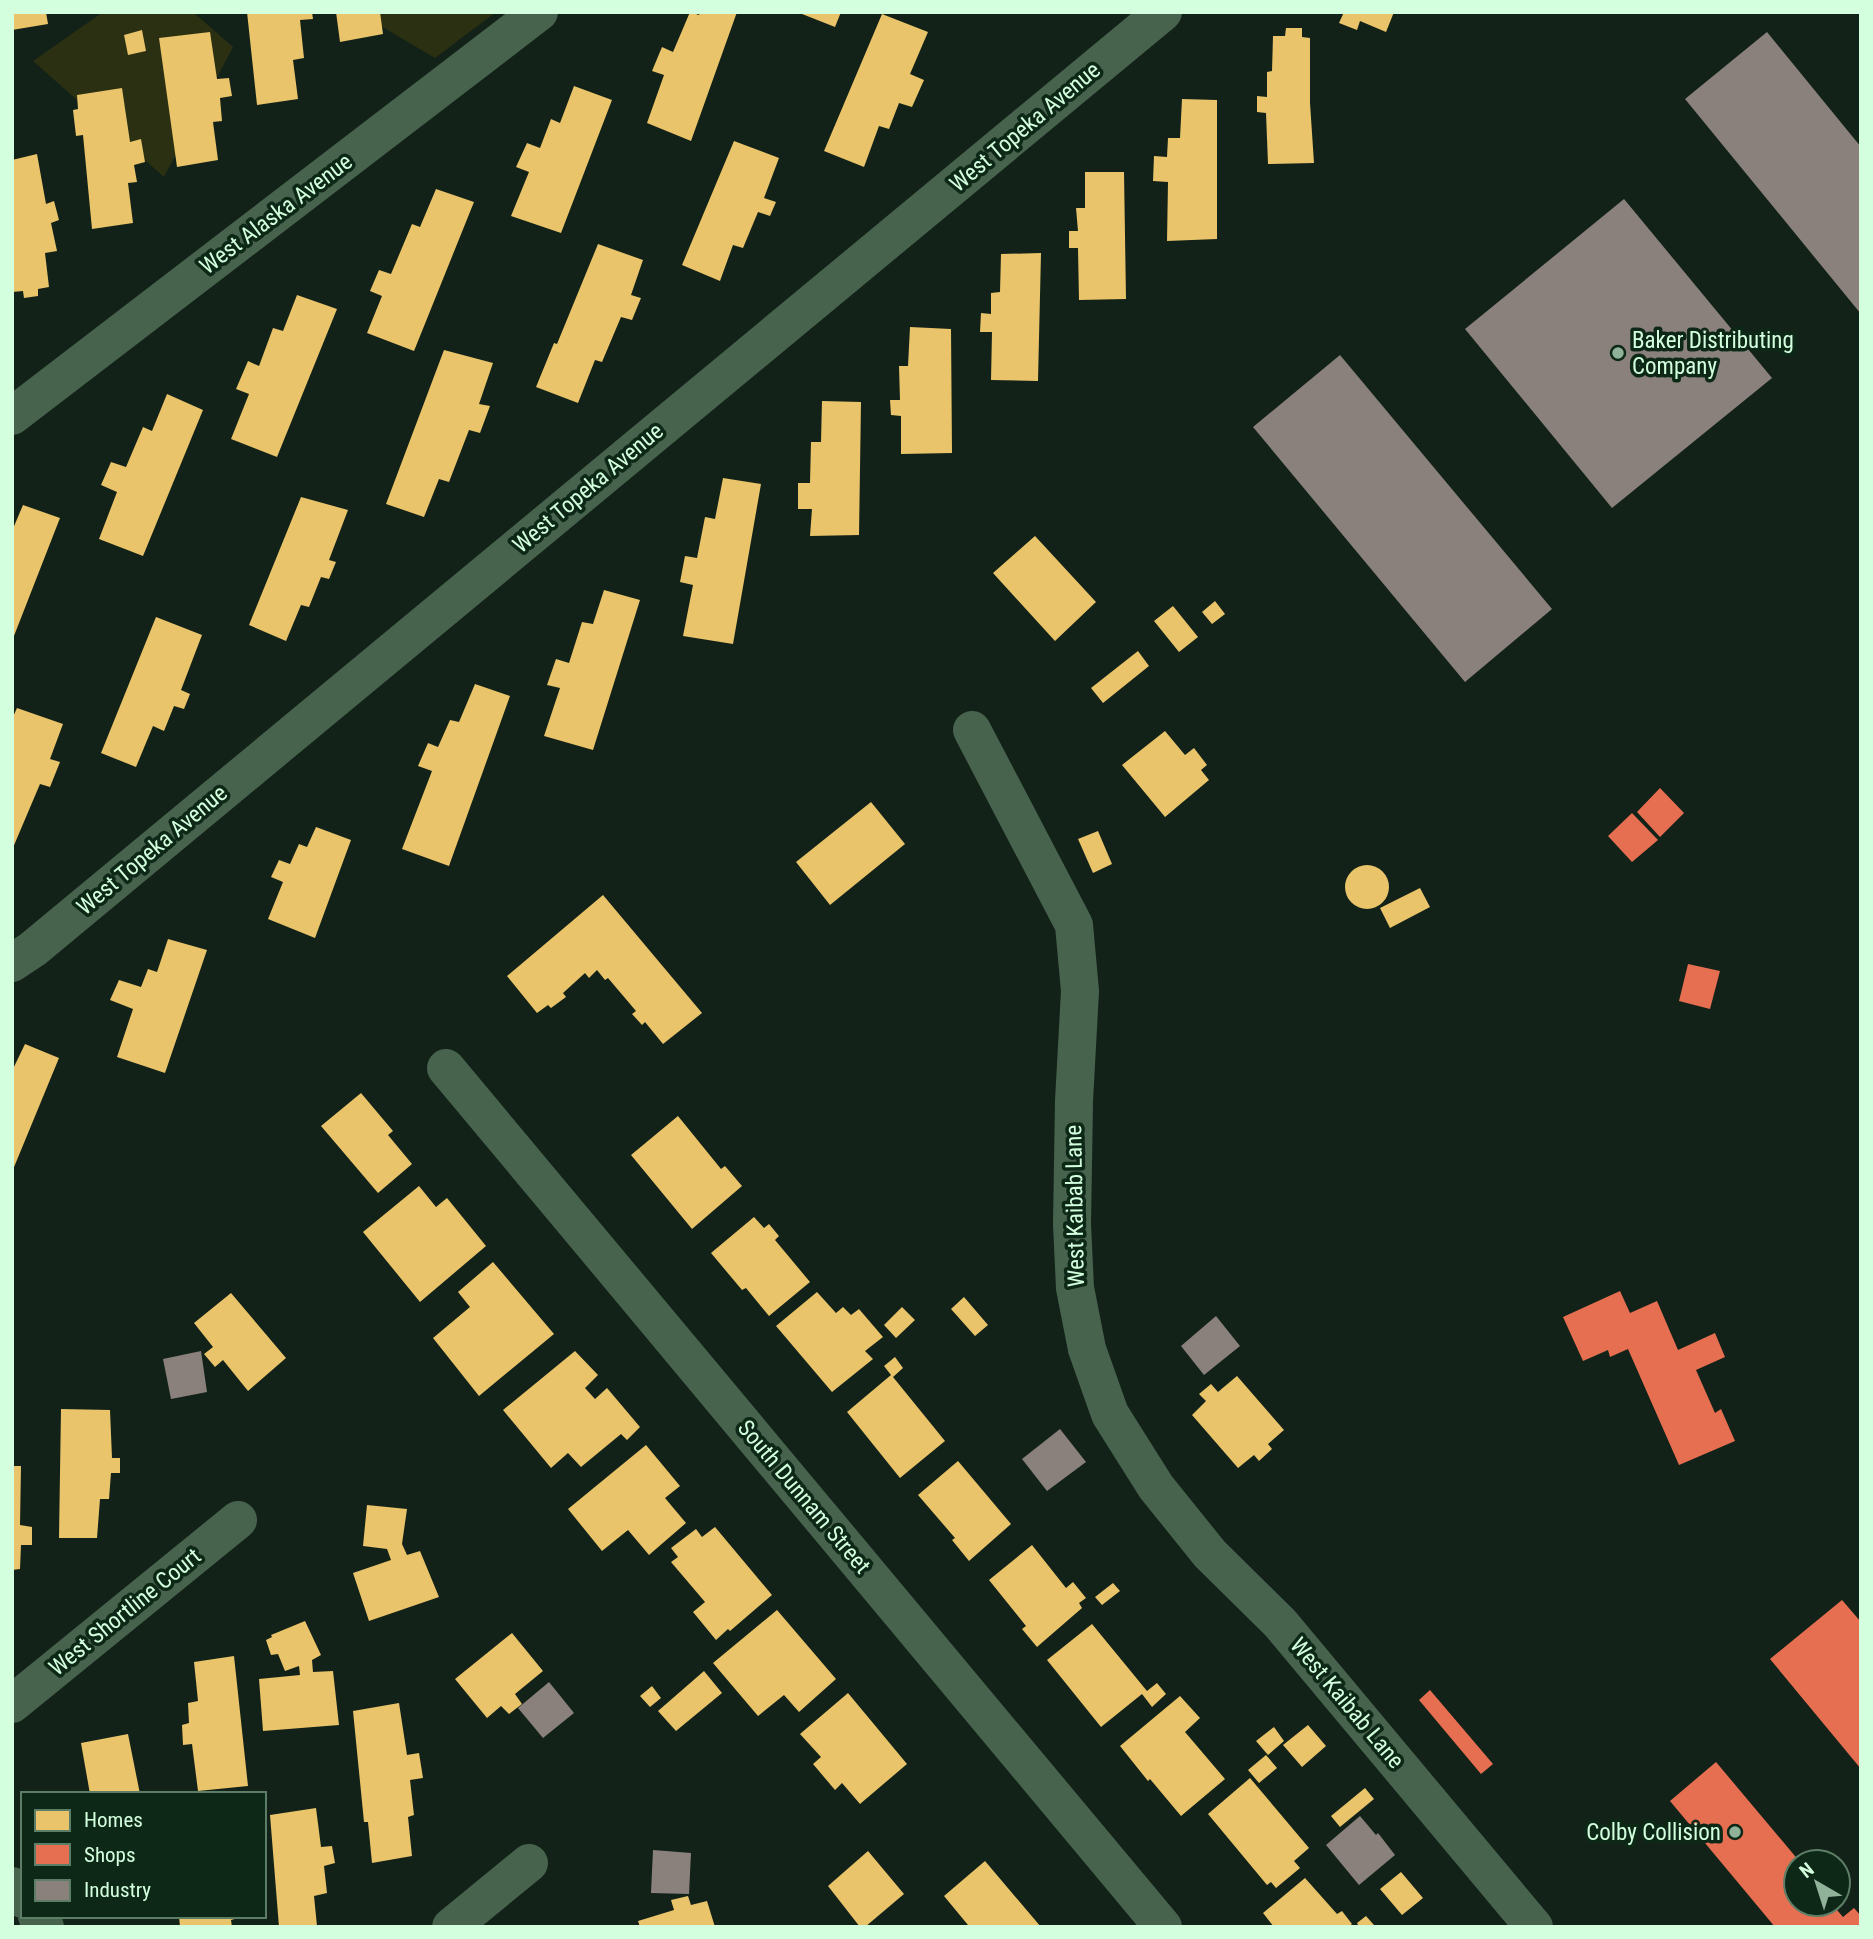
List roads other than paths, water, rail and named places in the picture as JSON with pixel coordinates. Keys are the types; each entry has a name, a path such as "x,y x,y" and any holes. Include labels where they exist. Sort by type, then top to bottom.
{"street":[{"name":"West Alaska Avenue","path":"12,416 539,12"},
{"name":"West Topeka Avenue","path":"12,962 44,940 1163,12"},
{"name":"West Kaibab Lane","path":"972,730 1074,925 1080,991 1074,1101 1072,1224 1075,1288 1087,1349 1110,1413 1156,1487 1209,1554 1280,1623 1534,1927"},
{"name":"South Dunnam Street","path":"446,1068 1163,1927"},
{"name":"West Shortline Court","path":"12,1704 238,1520"},
{"path":"451,1927 529,1863"}],"place":[{"name":"Baker Distributing Company","path":"1618,353"},
{"name":"Colby Collision","path":"1735,1832"}]}
